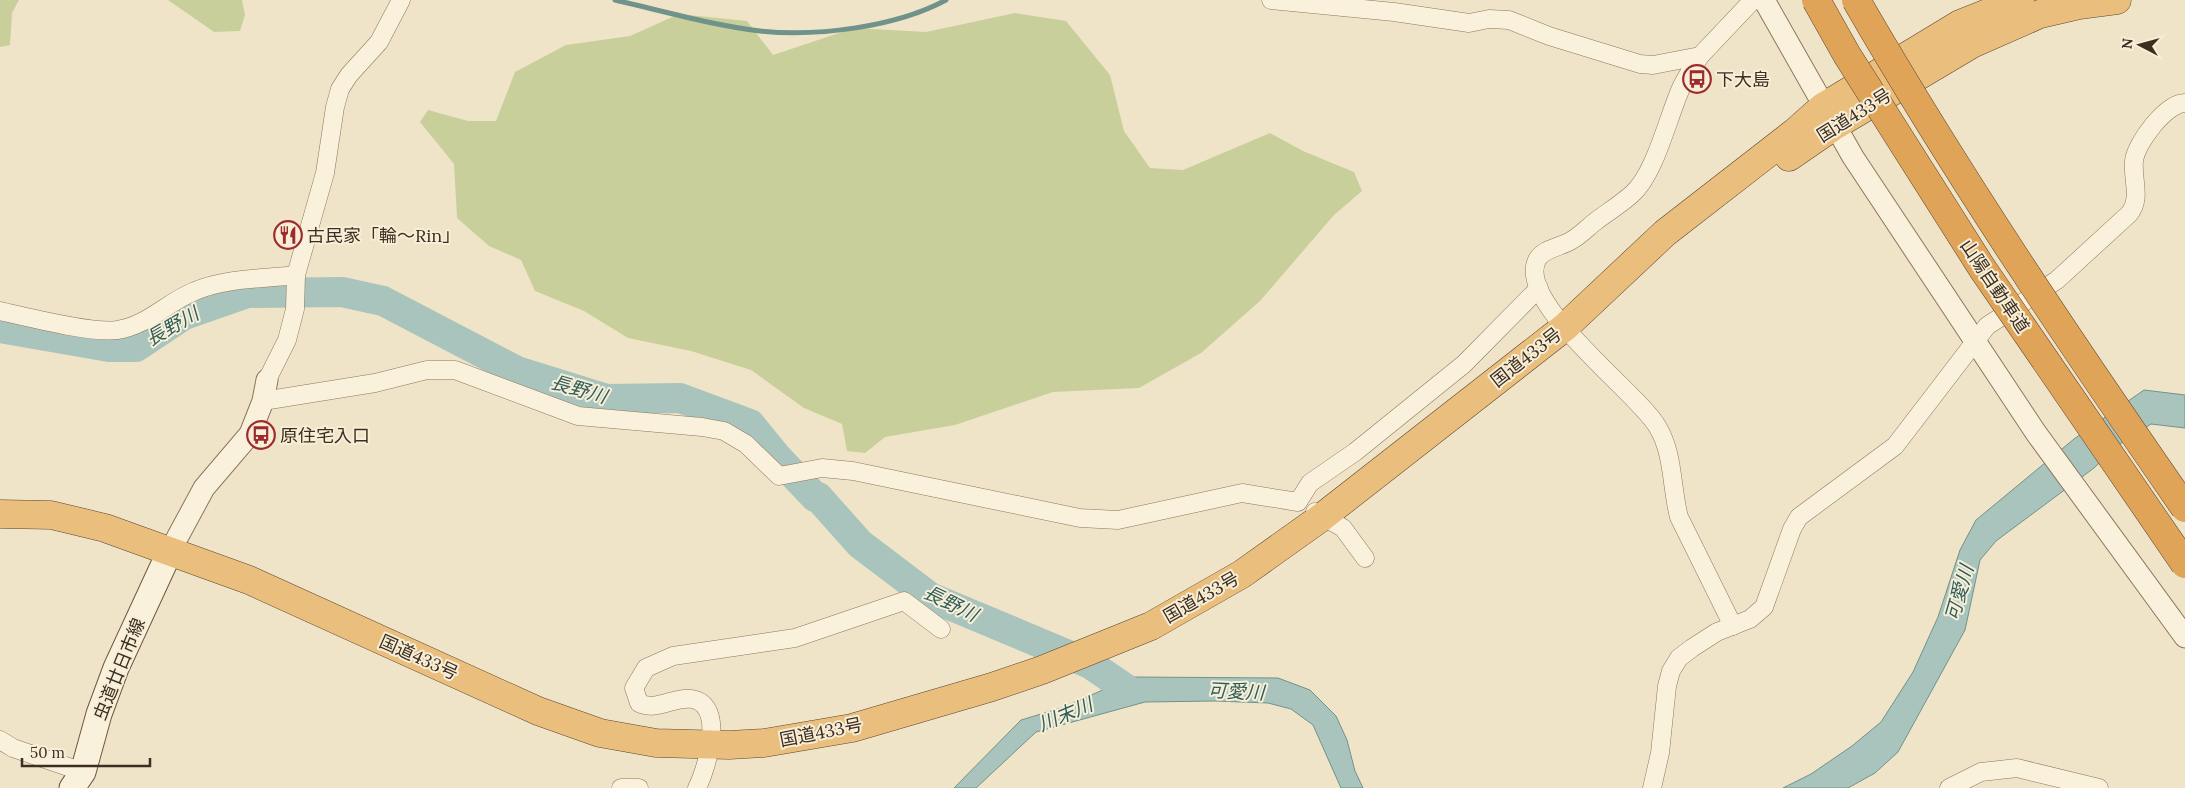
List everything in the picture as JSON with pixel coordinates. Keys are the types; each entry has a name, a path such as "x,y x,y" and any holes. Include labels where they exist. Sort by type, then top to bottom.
{"highway":[{"name":"山陽自動車道","path":"1816,0 1847,55 1982,268 2185,564"},
{"name":"山陽自動車道","path":"1856,0 1990,218 2104,391 2185,508"},
{"name":"国道433号","path":"1829,116 1960,24 2020,0"},
{"name":"国道433号","path":"0,514 51,515 78,520 170,551 249,580 538,711 568,723 628,739 684,745 764,743 852,728 951,700 1023,676 1150,626 1196,601 1286,545 1322,517 1568,324 1665,233 1795,132 2006,28 2040,14 2079,5 2118,0"}],"main road":[{"name":"虫道廿日市線","path":"77,780 116,668 170,551"}],"street":[{"path":"170,551 204,488 250,434 263,401 267,380 287,340 295,288 324,172 335,107 340,89 349,75 380,42 401,0"},
{"path":"1271,0 1394,12 1469,22 1488,19 1509,20 1549,36 1640,64 1653,65 1700,56"},
{"path":"1733,626 1679,517 1674,500 1668,450 1656,424 1644,409 1604,370 1568,324 1548,306 1538,288 1534,272 1537,260 1543,253 1572,240 1634,193 1650,168 1682,86 1700,56 1753,0"},
{"path":"1764,0 1829,116 1974,341 2036,433 2185,637"},
{"path":"1652,788 1661,745 1667,686 1671,670 1680,658 1692,648 1758,614 1764,607 1792,530 1800,518 1896,446 1987,326 2057,280 2130,214 2136,202 2134,168 2136,152 2172,105 2185,103"},
{"path":"0,311 85,327 115,330 137,325 193,292 218,283 295,288"},
{"path":"1298,502 1310,483 1355,452 1464,364 1538,288"},
{"path":"263,401 375,383 427,370 455,370 578,416 702,427 724,431 746,444 779,476 822,468 853,471 1080,518 1118,520 1242,493 1298,502 1343,528 1365,558"},
{"path":"697,788 702,776 712,721 708,709 700,702 690,699 646,707 639,703 634,688 646,668 673,656 691,652 743,647 795,638 904,601 941,629"},
{"path":"0,740 77,780"},
{"path":"1948,788 1981,772 2017,768 2099,788"},
{"path":"621,788 639,788"}],"green space":[{"path":"0,0 19,0 12,13 10,45 0,47"},
{"path":"168,0 242,0 245,15 240,31 214,32"},
{"path":"1015,13 1066,21 1110,75 1124,131 1150,168 1183,170 1270,133 1303,151 1354,172 1362,191 1334,215 1260,301 1201,353 1139,388 1053,392 955,425 885,437 865,453 847,451 842,424 804,408 751,370 691,351 628,338 584,311 535,291 521,260 489,246 457,218 454,164 420,122 428,110 468,121 496,121 515,72 566,45 630,36 679,14 747,21 773,55 854,28 926,32"}],"water":[{"name":"可愛川","path":"2144,390 2185,395 2185,428 2151,424 2117,446 2094,468 1996,541 1980,560 1965,630 1898,752 1875,773 1848,788 1783,788 1811,774 1852,746 1881,722 1913,672 1938,617 1960,550 1976,520 2074,439"},
{"path":"1133,677 1278,678 1310,690 1336,716 1347,740 1355,771 1363,788 1341,788 1313,725 1291,709 1268,703 1215,701 1145,702 1036,732 976,788 954,788 1021,720 1061,708"}],"waterway":[{"path":"615,0 723,25 760,31 782,32 831,31 856,28 904,17 946,0"},
{"name":"長野川","path":"0,328 109,347 136,347 184,315 247,293 342,292 383,301 517,371 607,399 680,398 750,424 776,456 815,497 818,497 860,544 930,597 1090,664 1125,688"}],"place":[{"name":"下大島","path":"1697,79"},
{"name":"古民家「輪～Rin」","path":"288,235"},
{"name":"原住宅入口","path":"261,435"}],"water label":[{"name":"川末川","path":"1065,714"}]}
